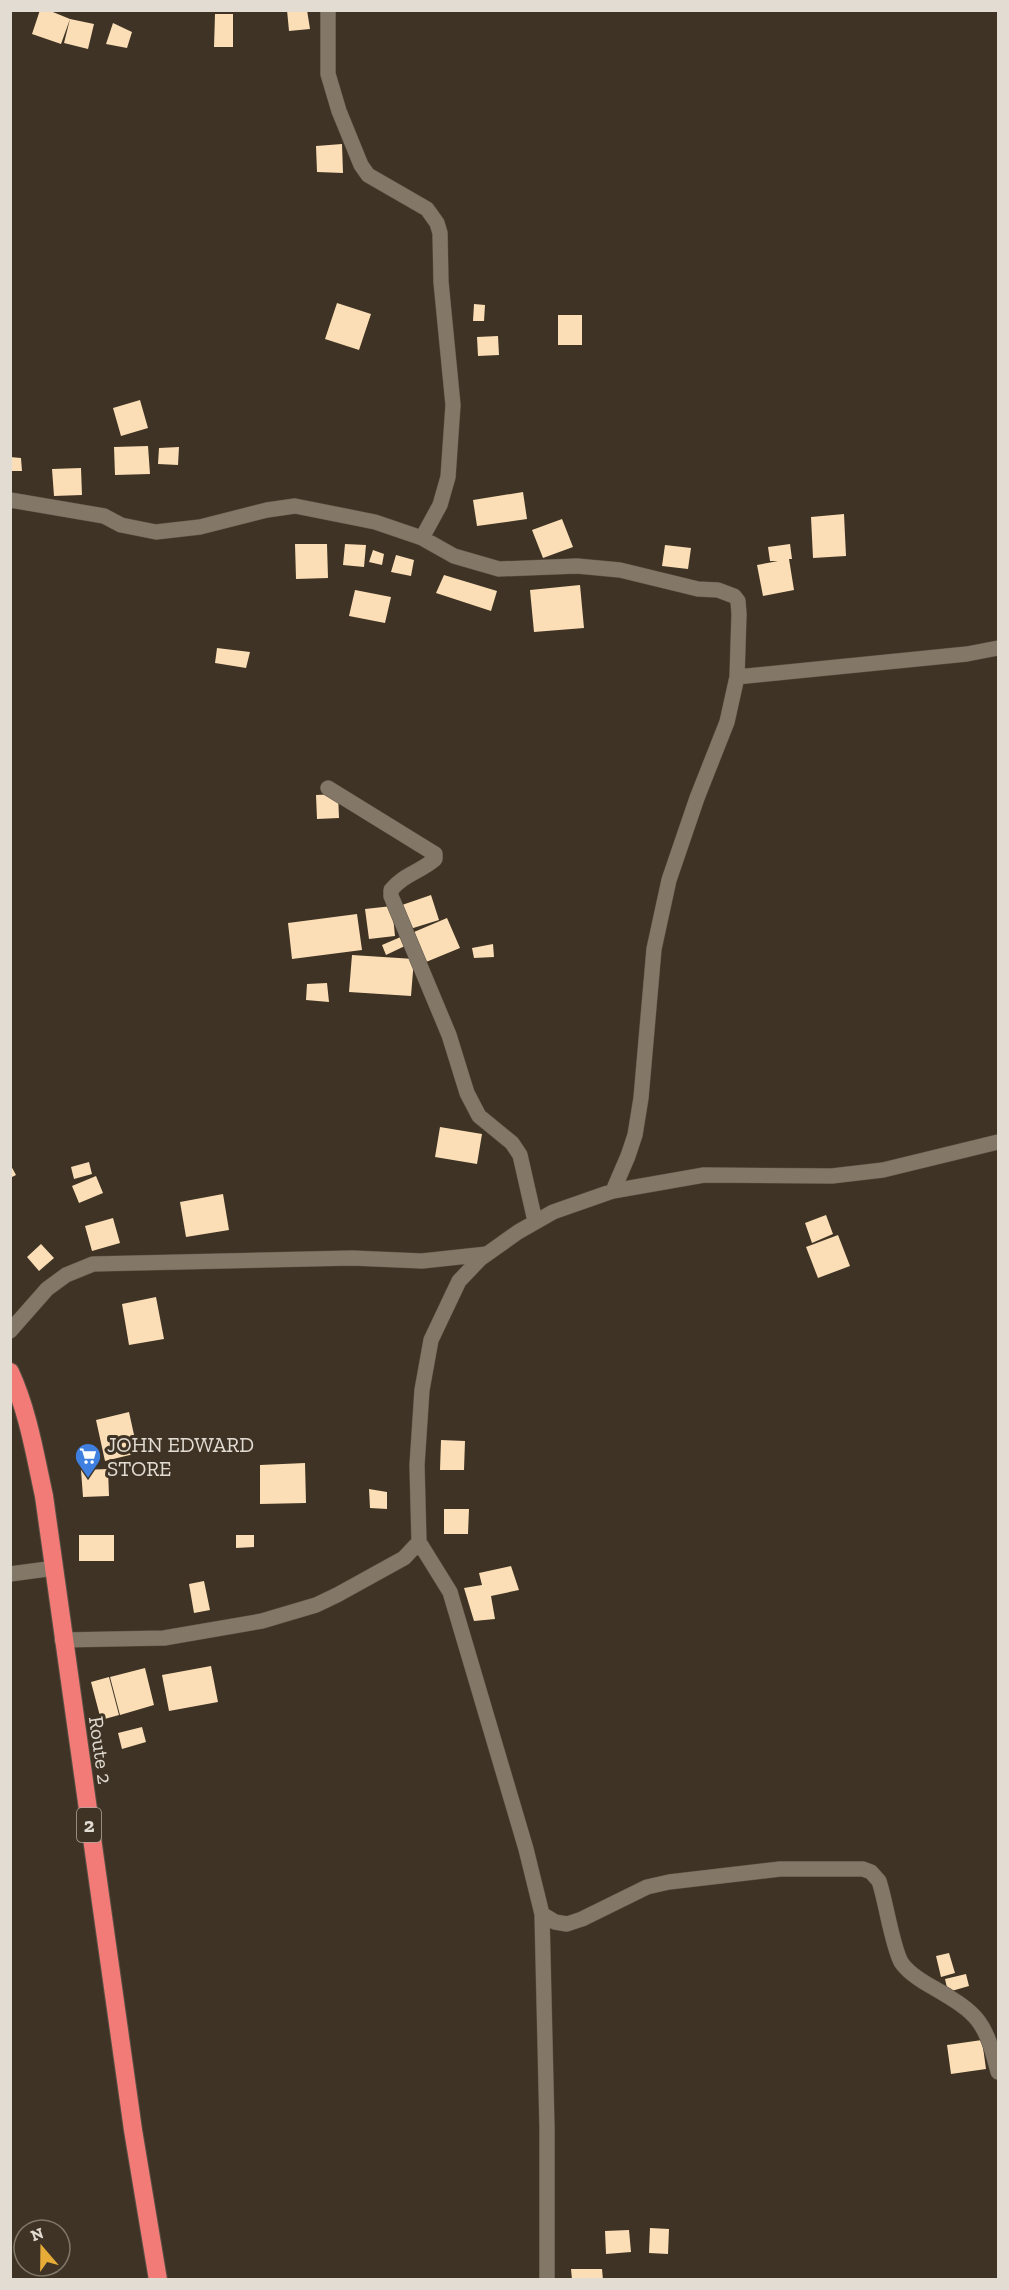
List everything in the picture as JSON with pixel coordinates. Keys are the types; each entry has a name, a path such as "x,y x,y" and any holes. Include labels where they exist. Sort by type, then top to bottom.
{"highway":[{"name":"Route 2","path":"10,1372 16,1384 44,1496 55,1568 62,1640 133,2130 158,2280"}],"street":[{"path":"328,10 328,74 339,111 361,165 368,175 427,209 437,223 440,233 441,282 452,415 448,477 440,505 422,538"},
{"path":"10,500 104,516 121,525 156,532 200,527 246,514 295,506 375,522 422,538 454,556 499,569 577,566 620,570 698,589 730,593 738,601 739,643 736,677 727,722 697,798 669,880 654,949 641,1098 628,1156 612,1191"},
{"path":"736,677 967,654 999,648"},
{"path":"328,788 413,838 435,854 435,859 427,866 405,876 391,890 391,896 449,1035 467,1093 479,1116 512,1143 520,1155 535,1221"},
{"path":"548,2280 542,1914 516,1816 450,1592 419,1542 417,1465 426,1357 431,1340 459,1281 488,1253 535,1221 553,1212 612,1191 704,1175 811,1176 883,1170 999,1142"},
{"path":"10,1331 47,1289 66,1275 93,1263 352,1258 422,1261 488,1253"},
{"path":"62,1640 164,1638 262,1620 316,1605 337,1595 404,1558 419,1542"},
{"path":"10,1574 55,1568"},
{"path":"542,1914 555,1922 567,1924 647,1887 701,1878 780,1869 863,1869 871,1872 879,1881 900,1961 926,1983 962,2004 977,2018 986,2030 999,2072"}],"building":[{"path":"40,10 48,10 70,19 61,44 32,34"},
{"path":"287,10 307,10 310,29 289,31"},
{"path":"215,14 233,14 233,47 214,47"},
{"path":"70,19 94,24 88,49 64,43"},
{"path":"113,23 132,32 127,48 106,44"},
{"path":"342,144 343,173 317,172 316,146"},
{"path":"337,303 371,314 359,350 325,339"},
{"path":"474,304 485,305 484,321 473,321"},
{"path":"558,315 582,315 582,345 558,345"},
{"path":"498,336 499,355 478,356 477,337"},
{"path":"140,400 148,428 121,436 113,408"},
{"path":"148,446 150,474 115,475 114,447"},
{"path":"179,447 178,465 158,464 159,448"},
{"path":"10,457 21,458 22,471 10,471"},
{"path":"81,468 82,495 54,496 52,469"},
{"path":"523,492 527,519 477,526 473,500"},
{"path":"844,514 846,556 813,558 811,517"},
{"path":"562,519 573,547 543,558 532,530"},
{"path":"295,544 327,544 328,578 296,579"},
{"path":"345,544 366,545 364,567 343,565"},
{"path":"790,544 792,559 789,559 794,590 763,596 757,565 778,561 770,561 768,547"},
{"path":"665,545 691,548 688,569 662,566"},
{"path":"373,550 384,554 382,565 369,562"},
{"path":"396,555 414,560 411,576 391,572"},
{"path":"444,575 497,591 491,611 436,593"},
{"path":"580,585 584,628 534,632 530,590"},
{"path":"355,590 391,597 385,623 349,616"},
{"path":"217,648 250,652 246,668 215,663"},
{"path":"338,794 339,818 317,819 316,795"},
{"path":"431,895 439,920 410,929 402,905"},
{"path":"392,906 395,936 369,939 365,909"},
{"path":"357,914 362,950 292,959 288,923"},
{"path":"447,918 460,948 426,962 414,932"},
{"path":"403,936 407,945 386,955 382,945"},
{"path":"493,944 494,957 474,958 472,948"},
{"path":"352,955 414,959 411,996 349,992"},
{"path":"327,983 329,1002 306,1000 307,984"},
{"path":"440,1127 482,1134 477,1164 435,1157"},
{"path":"89,1162 92,1174 74,1179 71,1167"},
{"path":"10,1164 16,1175 10,1178"},
{"path":"96,1176 103,1193 79,1203 72,1186"},
{"path":"223,1194 229,1230 186,1237 180,1202"},
{"path":"826,1215 833,1234 812,1243 805,1223"},
{"path":"113,1218 120,1243 92,1251 85,1226"},
{"path":"838,1235 850,1266 818,1278 806,1247"},
{"path":"41,1244 54,1258 39,1271 27,1257"},
{"path":"156,1297 164,1339 129,1345 122,1304"},
{"path":"129,1412 138,1453 105,1461 96,1420"},
{"path":"441,1440 465,1441 464,1470 440,1470"},
{"path":"305,1463 306,1503 260,1504 260,1465"},
{"path":"108,1469 109,1496 83,1497 81,1470"},
{"path":"369,1489 387,1492 387,1509 370,1508"},
{"path":"444,1509 469,1509 468,1534 444,1534"},
{"path":"79,1535 114,1535 114,1561 79,1561"},
{"path":"236,1535 254,1535 254,1547 236,1548"},
{"path":"511,1566 519,1590 491,1596 495,1619 474,1621 464,1588 482,1585 479,1573"},
{"path":"204,1581 210,1610 194,1613 189,1584"},
{"path":"211,1666 218,1702 169,1711 162,1675"},
{"path":"145,1668 154,1705 120,1715 110,1677"},
{"path":"109,1677 119,1715 101,1720 91,1682"},
{"path":"142,1727 146,1742 122,1749 118,1733"},
{"path":"949,1953 955,1973 941,1977 936,1956"},
{"path":"966,1974 969,1986 948,1992 945,1979"},
{"path":"982,2040 986,2069 951,2074 947,2045"},
{"path":"650,2228 669,2229 668,2254 649,2253"},
{"path":"629,2230 631,2252 606,2254 605,2231"},
{"path":"571,2269 602,2269 603,2280 572,2280"}],"place":[{"name":"JOHN EDWARD STORE","path":"88,1479"}]}
